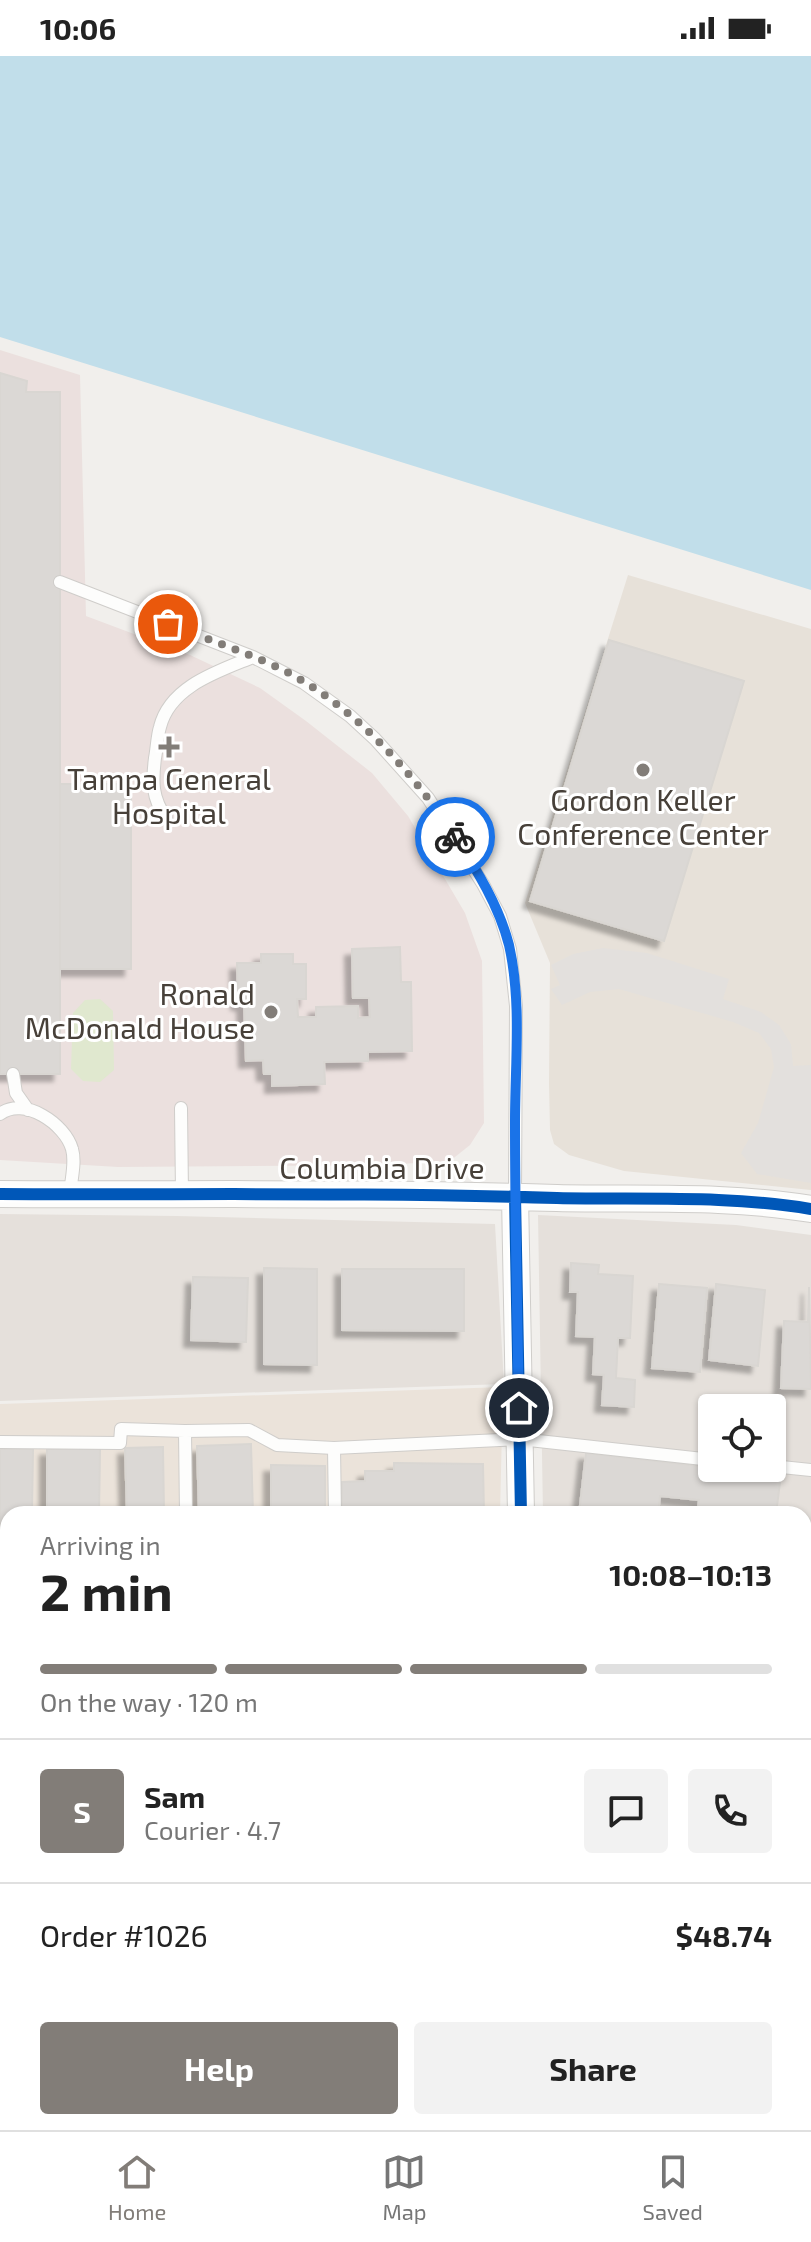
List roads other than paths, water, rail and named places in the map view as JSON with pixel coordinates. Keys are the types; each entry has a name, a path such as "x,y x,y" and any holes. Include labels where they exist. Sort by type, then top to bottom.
{"street":[{"name":"Columbia Drive","path":"0,1194 515,1196 776,1203 811,1209"},
{"path":"515,1196 521,1506"}],"lane":[{"path":"60,582 285,671 323,695 375,739 428,798 466,854 500,916 510,949 516,1006 515,1196"},
{"path":"166,818 155,799 152,778 160,725 167,711 184,691 204,677 253,657"},
{"path":"13,1074 16,1093 28,1110"},
{"path":"0,1114 12,1108 28,1110 55,1125 71,1145 74,1155 70,1195"},
{"path":"181,1108 182,1194"},
{"path":"0,1442 120,1443 121,1429 249,1430 277,1445 334,1448 520,1439 698,1458"},
{"path":"185,1431 186,1506"},
{"path":"334,1448 335,1506"},
{"path":"786,1467 811,1470"}],"water":[{"path":"0,56 811,56 811,590 0,337"}],"place":[{"name":"Tampa General Hospital","path":"169,747"},
{"name":"Gordon Keller Conference Center","path":"643,770"},
{"name":"Ronald McDonald House","path":"271,1012"}]}
